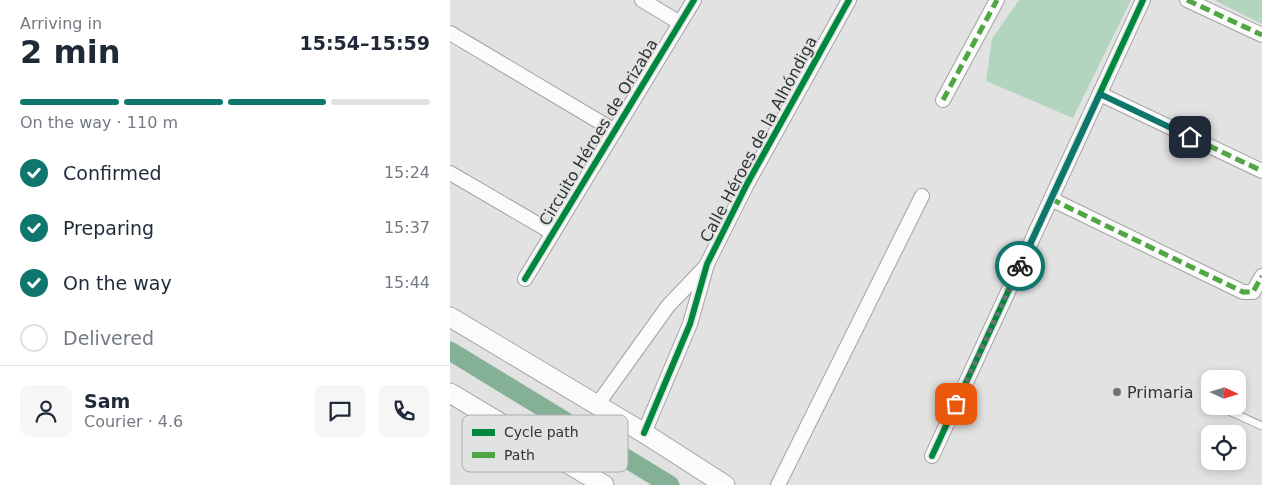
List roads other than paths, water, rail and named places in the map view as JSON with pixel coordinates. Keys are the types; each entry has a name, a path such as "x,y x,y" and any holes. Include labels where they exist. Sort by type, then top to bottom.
{"street":[{"path":"642,0 680,23"},
{"name":"Circuito Héroes de Orizaba","path":"526,279 694,0"},
{"name":"Calle Héroes de la Alhóndiga","path":"644,433 690,324 707,264 747,184 849,0"},
{"path":"943,100 997,0"},
{"path":"932,456 1143,0"},
{"path":"1187,0 1262,35"},
{"name":"Circuito Héroes de Orizaba","path":"450,33 615,131"},
{"path":"1100,94 1262,171"},
{"name":"Circuito Héroes de Orizaba","path":"450,173 553,233"},
{"path":"778,485 922,196"},
{"path":"1051,199 1243,292 1253,292 1262,276"},
{"name":"Calle Héroes de la Alhóndiga","path":"597,405 668,306 707,264"},
{"path":"450,317 614,415"},
{"path":"450,393 487,415"},
{"path":"628,423 725,485"},
{"path":"582,472 604,485"}],"lane":[{"path":"1238,415 1262,426"}],"waterway":[{"path":"450,351 555,415"},
{"path":"628,459 670,485"}],"place":[{"name":"Primaria","path":"1117,392"}]}
